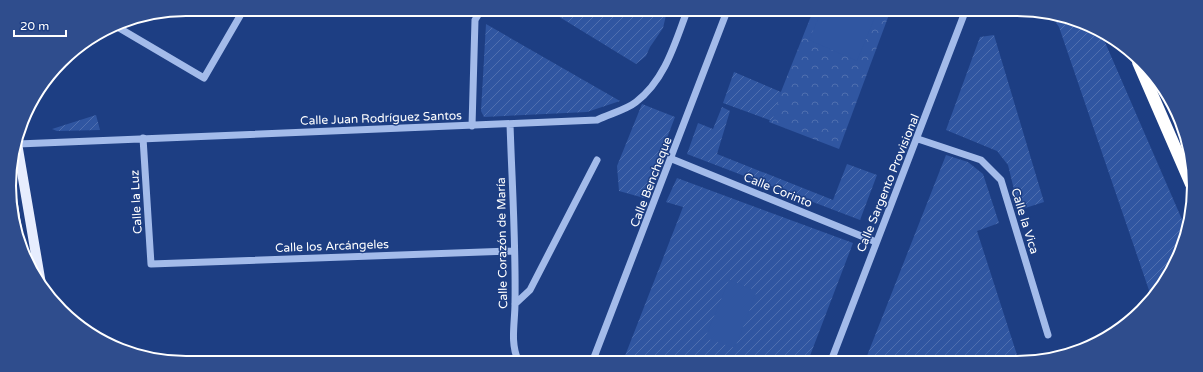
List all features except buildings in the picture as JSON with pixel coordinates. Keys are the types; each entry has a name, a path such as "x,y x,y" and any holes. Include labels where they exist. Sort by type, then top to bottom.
{"highway":[{"path":"1142,71 1187,175"}],"main road":[{"path":"19,154 39,270"}],"street":[{"path":"121,29 204,78 240,16"},
{"path":"472,126 475,20 477,16"},
{"name":"Calle Juan Rodríguez Santos","path":"22,143 597,120 636,102 655,82 668,61 685,16"},
{"name":"Calle Bencheque","path":"596,356 672,159 725,16"},
{"name":"Calle Sargento Provisional","path":"833,356 876,242 918,139 964,16"},
{"name":"Calle Corazón de María","path":"510,124 515,304 513,335 516,356"},
{"name":"Calle la Luz","path":"144,138 151,264"},
{"name":"Calle la Vica","path":"918,139 981,160 1001,180 1048,335"},
{"name":"Calle Corinto","path":"672,159 876,242"},
{"path":"515,304 530,290 597,160"},
{"name":"Calle los Arcángeles","path":"151,264 514,251"}],"green space":[{"path":"558,16 666,16 663,28 650,47 646,56 636,64"},
{"path":"811,16 889,16 839,149 769,122"},
{"path":"819,16 875,16 857,61 809,40"},
{"path":"1054,20 1082,29 1104,41 1183,222 1174,251 1164,271 1150,292 1059,27"},
{"path":"486,24 620,101 587,112 484,117 481,111"},
{"path":"994,35 1044,202 1019,210 1008,165 997,151 946,130 980,37"},
{"path":"734,72 781,92 772,121 723,103"},
{"path":"642,104 675,117 644,198 619,191 617,166"},
{"path":"722,107 730,111 717,154 833,200 847,164 877,175 860,220 687,154 698,123 713,129"},
{"path":"96,115 100,130 57,131 52,129"},
{"path":"946,155 968,162 983,174 999,223 977,231 1017,356 867,356"},
{"path":"677,178 853,243 810,356 625,356 683,207 666,202"},
{"path":"729,280 757,291 735,348 705,338"}],"tram line":[{"path":"16,195 21,226"}]}
